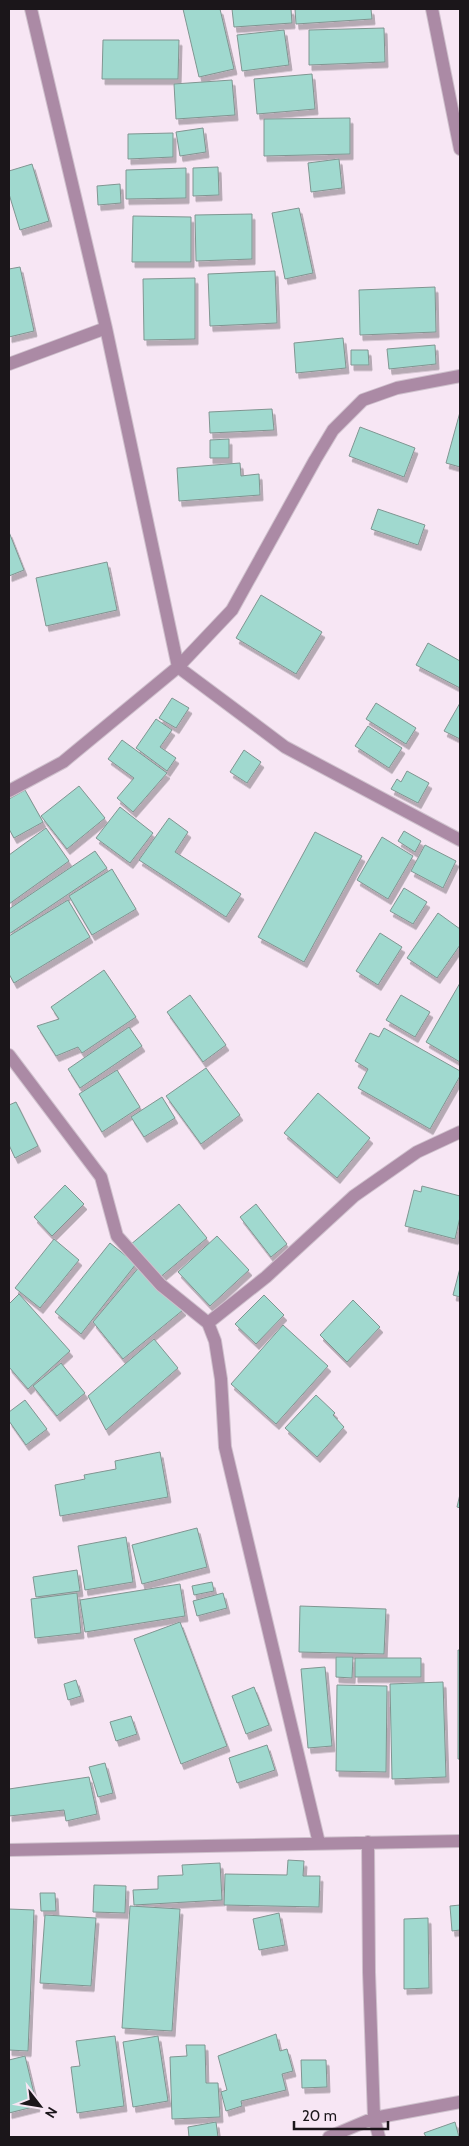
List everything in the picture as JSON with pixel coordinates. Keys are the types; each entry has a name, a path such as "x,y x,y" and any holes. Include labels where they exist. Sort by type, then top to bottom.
{"street":[{"path":"31,9 106,328 178,667 285,747 460,840"},
{"path":"432,9 460,149"},
{"path":"9,364 106,328"},
{"path":"9,791 63,762 178,667 232,610 314,460 333,430 363,400 397,388 460,376"},
{"path":"9,1055 101,1177 117,1236 161,1285 208,1323 215,1341 221,1379 224,1446 319,1843"},
{"path":"208,1323 266,1277 354,1196 417,1152 460,1132"},
{"path":"9,1850 460,1841"},
{"path":"368,1842 368,1972 374,2118 379,2137"},
{"path":"329,2137 374,2118 460,2102"}],"building":[{"path":"183,9 220,9 234,69 199,77"},
{"path":"232,9 291,9 292,23 234,27"},
{"path":"295,9 371,9 372,19 296,24"},
{"path":"384,28 385,62 309,65 309,30"},
{"path":"284,30 289,65 242,71 237,35"},
{"path":"103,40 179,40 178,79 102,79"},
{"path":"312,74 315,109 257,114 254,79"},
{"path":"232,80 235,115 176,119 174,84"},
{"path":"350,118 350,154 264,156 264,119"},
{"path":"203,128 206,152 180,156 176,132"},
{"path":"173,133 173,157 128,159 128,134"},
{"path":"339,159 342,188 311,192 308,163"},
{"path":"32,164 49,221 20,230 9,194 9,171"},
{"path":"218,167 219,195 193,196 193,168"},
{"path":"186,168 186,198 126,199 126,170"},
{"path":"120,184 121,203 98,205 97,186"},
{"path":"299,208 313,273 285,279 272,213"},
{"path":"252,214 252,259 196,261 195,215"},
{"path":"133,216 191,217 191,262 132,262"},
{"path":"20,267 34,331 9,337 9,269"},
{"path":"275,271 277,323 210,326 208,274"},
{"path":"195,278 195,339 144,340 143,279"},
{"path":"435,287 436,332 360,335 359,290"},
{"path":"343,338 346,368 296,373 294,343"},
{"path":"435,345 436,364 389,369 387,349"},
{"path":"351,350 368,350 369,365 351,365"},
{"path":"272,409 274,430 210,433 209,412"},
{"path":"460,412 460,467 446,463"},
{"path":"360,427 415,448 404,477 349,456"},
{"path":"229,439 229,458 210,458 210,440"},
{"path":"240,463 241,476 259,474 260,495 179,501 177,468"},
{"path":"378,509 425,525 418,545 371,529"},
{"path":"9,532 24,570 9,576"},
{"path":"107,562 117,610 46,626 36,578"},
{"path":"261,595 322,632 296,674 236,638"},
{"path":"428,643 460,661 460,688 416,665"},
{"path":"172,698 189,708 176,728 159,718"},
{"path":"376,703 416,728 406,744 366,719"},
{"path":"460,703 460,739 444,731"},
{"path":"156,719 172,730 160,747 176,758 167,771 136,748"},
{"path":"368,726 402,748 389,768 355,746"},
{"path":"122,740 167,773 133,812 117,798 134,778 108,759"},
{"path":"244,750 261,762 247,783 230,772"},
{"path":"407,771 429,783 418,803 391,789 397,779 401,782"},
{"path":"79,786 105,818 67,849 41,816"},
{"path":"25,790 43,822 14,838 9,829 9,799"},
{"path":"120,807 153,833 130,863 96,838"},
{"path":"169,818 188,832 175,852 241,894 226,917 139,860"},
{"path":"46,828 69,861 9,904 9,855"},
{"path":"404,831 421,841 415,852 398,841"},
{"path":"315,832 362,856 304,962 258,937"},
{"path":"382,837 413,856 388,899 357,880"},
{"path":"425,845 456,861 443,888 411,871"},
{"path":"95,851 107,868 9,934 9,909"},
{"path":"112,869 136,909 92,935 69,896"},
{"path":"404,888 427,902 413,924 390,911"},
{"path":"68,900 90,937 14,983 9,974 9,936"},
{"path":"438,913 460,929 460,945 437,978 407,958"},
{"path":"380,933 402,947 378,985 356,971"},
{"path":"104,970 136,1017 82,1053 78,1047 56,1056 37,1026 59,1019 51,1007"},
{"path":"460,983 460,1062 426,1042"},
{"path":"190,995 226,1045 203,1062 167,1012"},
{"path":"401,995 430,1012 415,1037 386,1020"},
{"path":"129,1027 142,1046 80,1088 68,1069"},
{"path":"384,1028 460,1071 460,1076 430,1129 358,1088 368,1069 355,1061 370,1033 379,1037"},
{"path":"206,1068 240,1115 201,1144 166,1096"},
{"path":"117,1070 140,1107 102,1132 79,1094"},
{"path":"318,1093 370,1138 337,1178 284,1133"},
{"path":"162,1097 175,1118 144,1137 131,1117"},
{"path":"16,1102 38,1146 15,1158 9,1145 9,1105"},
{"path":"65,1185 84,1204 52,1236 34,1217"},
{"path":"422,1186 460,1196 460,1217 455,1239 405,1226 414,1190 421,1192"},
{"path":"179,1204 207,1238 158,1279 130,1245"},
{"path":"256,1204 287,1244 271,1257 240,1217"},
{"path":"217,1236 249,1270 210,1306 178,1272"},
{"path":"54,1239 79,1260 40,1308 15,1288"},
{"path":"110,1243 136,1264 81,1334 55,1312"},
{"path":"140,1266 183,1310 123,1359 93,1322"},
{"path":"460,1268 460,1297 453,1295"},
{"path":"19,1294 70,1351 28,1389 9,1367 9,1304"},
{"path":"264,1295 284,1315 256,1344 235,1324"},
{"path":"353,1300 380,1327 347,1362 320,1335"},
{"path":"283,1325 328,1366 276,1424 231,1384"},
{"path":"154,1339 178,1368 106,1430 88,1396"},
{"path":"61,1363 85,1393 57,1416 33,1386"},
{"path":"316,1395 335,1413 333,1415 344,1427 317,1457 285,1428"},
{"path":"25,1400 47,1429 26,1445 9,1421 9,1412"},
{"path":"160,1452 168,1497 60,1516 55,1485 85,1479 84,1475 116,1469 115,1461"},
{"path":"460,1494 460,1508 457,1507"},
{"path":"197,1528 207,1567 142,1584 132,1545"},
{"path":"126,1537 133,1582 85,1590 78,1546"},
{"path":"77,1570 80,1591 36,1597 33,1577"},
{"path":"212,1582 214,1591 194,1595 192,1586"},
{"path":"180,1584 185,1616 85,1632 80,1600"},
{"path":"77,1593 81,1633 35,1638 31,1599"},
{"path":"223,1593 227,1608 197,1616 193,1601"},
{"path":"300,1606 386,1609 384,1654 299,1652"},
{"path":"180,1622 227,1746 181,1764 134,1639"},
{"path":"458,1650 460,1650 460,1759 458,1759"},
{"path":"336,1657 353,1657 352,1678 336,1677"},
{"path":"355,1658 421,1658 421,1677 355,1677"},
{"path":"325,1667 332,1746 308,1748 301,1669"},
{"path":"76,1680 81,1696 68,1700 64,1684"},
{"path":"443,1682 446,1777 392,1779 390,1684"},
{"path":"337,1685 387,1686 386,1772 336,1771"},
{"path":"254,1687 269,1725 246,1734 232,1696"},
{"path":"131,1716 137,1734 116,1741 110,1722"},
{"path":"267,1745 275,1770 237,1783 229,1758"},
{"path":"105,1763 113,1793 98,1797 89,1767"},
{"path":"89,1777 97,1814 66,1821 64,1810 9,1816 9,1789"},
{"path":"288,1860 304,1861 303,1876 320,1876 319,1907 224,1905 225,1874 287,1875"},
{"path":"220,1863 222,1900 134,1905 133,1890 158,1889 158,1876 183,1875 182,1865"},
{"path":"94,1885 126,1886 125,1913 93,1912"},
{"path":"40,1893 55,1893 56,1911 41,1911"},
{"path":"460,1905 460,1930 452,1931 450,1906"},
{"path":"130,1906 180,1909 172,2031 122,2028"},
{"path":"9,1909 34,1910 28,2051 9,2050"},
{"path":"279,1913 285,1945 259,1950 253,1919"},
{"path":"45,1915 96,1918 91,1986 40,1983"},
{"path":"428,1918 429,1988 404,1989 404,1919"},
{"path":"276,2034 280,2051 287,2049 293,2071 282,2074 286,2090 241,2101 242,2106 226,2111 221,2092 227,2090 218,2056"},
{"path":"115,2036 124,2106 77,2113 71,2067 80,2066 76,2041"},
{"path":"158,2036 168,2101 133,2107 123,2042"},
{"path":"186,2045 205,2045 206,2083 218,2083 220,2117 172,2119 170,2057 187,2056"},
{"path":"25,2056 37,2106 9,2113 9,2060"},
{"path":"301,2060 326,2060 327,2087 302,2088"},
{"path":"216,2122 218,2137 189,2137 188,2127"},
{"path":"455,2122 459,2137 426,2137 424,2133"}]}
